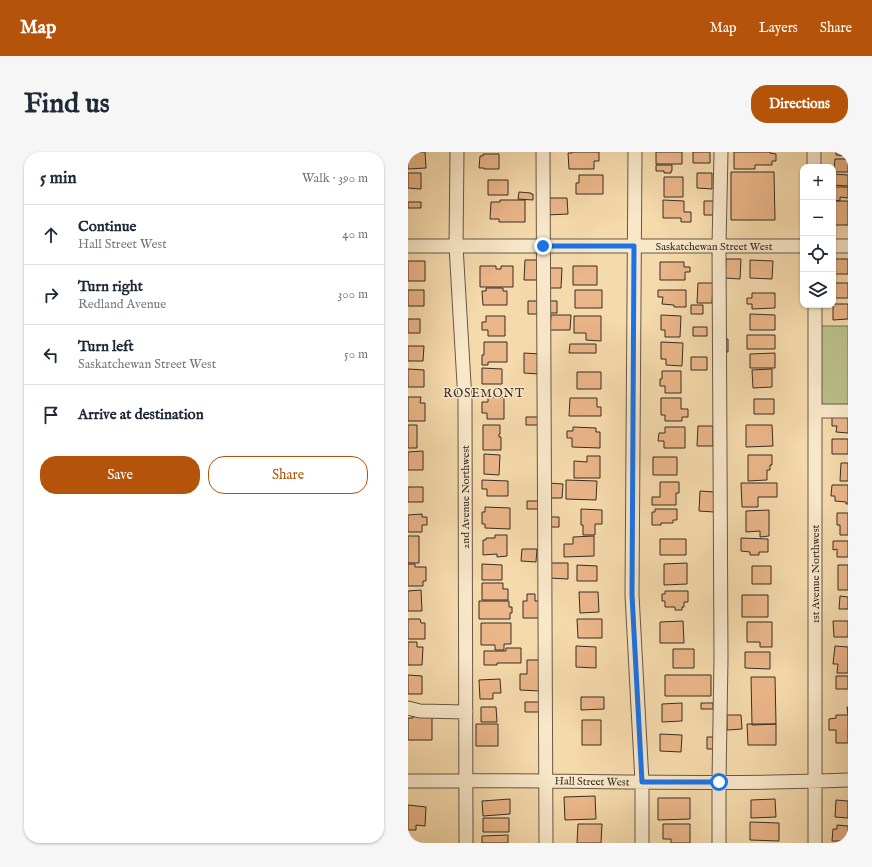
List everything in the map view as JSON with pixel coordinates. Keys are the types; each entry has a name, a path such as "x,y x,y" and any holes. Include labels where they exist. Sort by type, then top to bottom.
{"street":[{"name":"2nd Avenue Northwest","path":"457,152 456,246 465,401 466,843"},
{"path":"543,152 546,843"},
{"path":"635,152 632,595 642,782 642,843"},
{"path":"719,843 721,658 719,246 721,152"},
{"path":"814,152 814,164"},
{"name":"Saskatchewan Street West","path":"408,246 800,246"},
{"path":"836,246 848,246"},
{"name":"1st Avenue Northwest","path":"815,308 815,843"},
{"path":"815,411 848,411"},
{"path":"408,708 420,711 466,712"},
{"name":"Hall Street West","path":"408,781 719,782 848,780"}],"green space":[{"path":"817,326 848,326 848,405 818,405"}],"building":[{"path":"410,152 425,152 426,168 408,169"},
{"path":"599,152 599,161 594,161 594,169 569,169 568,153"},
{"path":"656,152 682,152 682,164 656,164"},
{"path":"693,152 710,152 710,163 693,163"},
{"path":"734,152 770,152 776,154 776,161 772,161 772,165 755,165 755,169 734,169"},
{"path":"836,152 848,152 848,156 836,155"},
{"path":"483,154 499,154 499,169 479,168 480,156 483,156"},
{"path":"835,159 848,159 848,172 836,172 836,164 835,164"},
{"path":"656,165 672,165 672,171 671,173 664,173 664,171 656,171"},
{"path":"731,172 774,172 775,220 731,220"},
{"path":"408,173 421,173 421,189 408,188"},
{"path":"697,173 712,173 712,189 697,188"},
{"path":"836,174 848,175 848,186 836,185"},
{"path":"579,175 603,175 603,194 576,194 576,183 579,183"},
{"path":"664,177 683,177 683,197 664,197"},
{"path":"488,180 508,180 508,195 488,195"},
{"path":"836,187 848,187 848,198 840,197 840,201 836,200"},
{"path":"519,192 533,194 533,200 518,199"},
{"path":"546,198 567,198 568,214 546,215"},
{"path":"500,200 525,200 525,222 499,222 499,219 490,219 491,202 500,202"},
{"path":"663,200 684,201 684,212 691,212 691,222 681,222 681,218 663,218"},
{"path":"704,201 714,201 714,215 704,215"},
{"path":"836,201 848,201 848,225 836,225"},
{"path":"408,202 421,202 421,208 408,208"},
{"path":"726,259 741,259 740,279 725,278"},
{"path":"836,259 848,259 848,274 836,274"},
{"path":"525,260 540,260 539,280 524,280"},
{"path":"750,260 773,261 772,279 750,278"},
{"path":"408,261 425,261 425,281 408,281"},
{"path":"660,262 684,262 684,267 690,267 690,272 685,272 685,280 660,280"},
{"path":"480,266 496,266 496,269 501,269 501,266 513,266 513,287 480,287"},
{"path":"573,266 597,266 597,285 573,285"},
{"path":"546,268 562,268 561,288 546,288"},
{"path":"698,283 713,283 712,303 697,303"},
{"path":"836,283 848,283 848,298 836,298"},
{"path":"486,288 503,288 503,291 507,291 507,305 483,305 482,291 486,291"},
{"path":"408,290 424,290 424,306 408,306"},
{"path":"575,290 602,290 602,308 575,308"},
{"path":"658,290 686,290 686,307 674,307 674,305 662,304 663,297 658,297"},
{"path":"752,293 775,293 775,308 752,309 752,304 747,304 747,298 752,298"},
{"path":"528,301 540,301 540,314 528,314"},
{"path":"546,301 557,301 557,313 546,313"},
{"path":"836,304 848,304 848,319 833,320 833,308 836,308"},
{"path":"691,305 703,305 703,314 691,314"},
{"path":"750,314 775,315 775,330 750,330"},
{"path":"551,315 571,315 570,330 550,330"},
{"path":"661,315 681,316 680,337 665,337 665,330 661,330"},
{"path":"486,316 505,316 505,336 488,336 488,330 482,330 482,322 486,322"},
{"path":"574,316 601,316 601,341 586,340 586,333 574,333"},
{"path":"408,319 420,319 420,333 408,333"},
{"path":"693,327 707,327 707,336 693,336"},
{"path":"747,335 775,335 775,349 747,349"},
{"path":"722,339 728,339 728,352 722,352"},
{"path":"484,342 507,342 507,362 488,362 488,365 482,365"},
{"path":"661,342 683,343 682,366 666,365 666,359 661,359"},
{"path":"570,344 596,344 596,353 569,353"},
{"path":"408,346 424,346 423,361 408,361"},
{"path":"524,353 540,354 539,374 524,373"},
{"path":"775,353 775,368 750,368 750,354"},
{"path":"691,357 707,357 707,370 691,370"},
{"path":"482,368 502,369 502,384 482,384"},
{"path":"408,369 424,370 424,387 408,387"},
{"path":"772,369 772,387 753,388 752,370"},
{"path":"662,371 681,371 681,393 665,393 665,386 660,386"},
{"path":"577,372 601,372 601,389 577,389"},
{"path":"408,397 421,397 420,403 425,403 425,421 408,421"},
{"path":"488,397 504,397 504,419 487,419 487,413 482,413 482,402 488,402"},
{"path":"570,398 597,398 597,407 601,407 601,416 569,416"},
{"path":"661,398 681,398 681,409 688,409 688,417 682,417 682,421 665,421 665,415 661,415"},
{"path":"754,399 774,399 774,414 754,414"},
{"path":"832,415 848,415 848,433 836,432 837,426 832,426"},
{"path":"526,417 540,417 540,425 526,425"},
{"path":"408,425 417,425 417,448 408,448"},
{"path":"483,425 500,425 499,437 501,437 501,450 483,450"},
{"path":"746,425 772,425 773,446 746,447"},
{"path":"698,426 713,426 713,446 697,446"},
{"path":"573,427 596,428 596,432 600,432 600,448 572,447 572,438 567,438 567,431 573,431"},
{"path":"665,427 685,427 685,448 664,448 664,441 658,441 659,433 665,433"},
{"path":"832,439 848,439 848,454 832,454"},
{"path":"423,451 423,470 408,470 408,452"},
{"path":"484,454 500,455 499,475 484,474"},
{"path":"748,455 772,455 772,465 770,465 770,470 767,470 767,480 748,481"},
{"path":"587,456 600,456 600,478 574,478 574,461 587,462"},
{"path":"653,457 677,457 677,475 653,475"},
{"path":"841,463 848,463 848,481 840,481"},
{"path":"482,480 508,481 508,496 487,496 487,489 482,489"},
{"path":"566,480 597,481 596,500 566,499"},
{"path":"660,482 679,482 679,493 676,493 676,505 652,505 652,497 660,497"},
{"path":"548,483 563,484 562,498 548,498"},
{"path":"741,483 777,483 777,497 758,497 758,507 742,507"},
{"path":"832,485 848,485 848,504 846,504 846,502 835,501 835,496 831,496"},
{"path":"408,487 423,487 423,502 408,502"},
{"path":"700,491 715,492 714,512 699,511"},
{"path":"527,501 540,501 540,509 527,509"},
{"path":"485,507 510,508 510,529 485,528 485,524 482,524 482,512 485,512"},
{"path":"581,509 602,510 602,524 595,524 595,535 583,535 583,525 581,525"},
{"path":"655,509 677,509 677,520 673,520 673,523 652,525 652,512 655,512"},
{"path":"769,510 769,536 760,537 760,531 746,532 746,511"},
{"path":"837,513 848,513 848,535 840,535 840,525 837,525"},
{"path":"422,514 422,517 427,517 427,525 422,525 422,532 408,532 408,515"},
{"path":"549,517 559,517 559,527 549,527"},
{"path":"495,535 507,535 507,556 497,557 497,554 483,555 483,540 486,540 486,538 495,538"},
{"path":"408,536 419,536 419,563 408,563"},
{"path":"594,536 594,556 564,557 564,544 573,544 573,537"},
{"path":"741,538 768,539 768,552 759,552 759,555 750,555 750,552 741,551"},
{"path":"660,539 686,539 686,555 660,555"},
{"path":"833,541 848,541 848,557 837,557 837,549 833,550"},
{"path":"522,549 537,549 536,562 521,561"},
{"path":"548,563 568,563 568,579 548,578"},
{"path":"687,563 687,584 664,585 664,564"},
{"path":"408,564 415,564 415,567 426,567 426,581 423,581 423,586 408,586"},
{"path":"482,564 502,565 502,580 482,580"},
{"path":"577,565 597,566 597,581 577,581"},
{"path":"838,565 848,565 848,590 838,590"},
{"path":"752,566 771,566 771,584 752,584"},
{"path":"482,583 503,583 503,589 508,589 508,600 482,600"},
{"path":"421,590 422,611 408,611 408,591"},
{"path":"665,591 688,591 688,602 684,602 684,607 682,607 682,610 675,610 675,607 665,607 665,601 662,601 662,594 665,594"},
{"path":"579,592 598,592 599,612 580,613"},
{"path":"527,594 535,594 535,601 539,601 539,618 523,618 523,601 527,601"},
{"path":"742,595 768,595 768,617 742,617"},
{"path":"840,596 848,597 848,609 839,609"},
{"path":"479,601 509,601 509,607 512,607 510,619 479,619"},
{"path":"408,619 420,619 421,623 425,623 425,639 408,639"},
{"path":"577,619 602,619 602,638 578,638"},
{"path":"683,621 684,643 660,643 660,622"},
{"path":"833,621 848,621 848,637 834,637"},
{"path":"747,622 772,622 772,647 760,647 760,642 747,642"},
{"path":"481,623 511,623 511,644 504,644 504,650 495,650 495,645 481,645"},
{"path":"408,642 417,642 417,647 423,647 422,665 408,665"},
{"path":"576,646 596,647 596,668 576,667"},
{"path":"835,646 848,647 848,673 837,673 838,664 833,664"},
{"path":"506,648 521,648 521,663 497,663 497,665 484,665 484,651 506,651"},
{"path":"673,649 694,649 694,668 673,668"},
{"path":"745,652 770,652 770,669 745,668"},
{"path":"527,660 540,660 540,691 520,690 520,674 527,674"},
{"path":"408,675 422,676 422,694 408,694"},
{"path":"665,675 711,675 711,696 665,696"},
{"path":"836,676 848,676 848,689 836,689"},
{"path":"751,677 775,677 776,724 752,725"},
{"path":"500,679 501,693 493,693 493,699 480,699 479,680"},
{"path":"581,697 604,697 604,709 581,710"},
{"path":"525,702 542,702 541,712 525,712"},
{"path":"682,703 682,721 662,722 662,704"},
{"path":"701,703 713,703 713,709 701,709"},
{"path":"481,707 496,707 497,722 481,722"},
{"path":"413,715 432,715 432,740 408,740 408,718 413,718"},
{"path":"727,715 741,715 742,729 727,730"},
{"path":"836,715 848,715 848,743 836,743 836,730 829,730 829,719 836,718"},
{"path":"582,720 601,720 601,745 582,745"},
{"path":"476,724 498,724 498,746 476,746"},
{"path":"747,724 776,724 776,745 748,745"},
{"path":"660,734 682,735 681,752 660,751"},
{"path":"707,737 716,737 716,749 707,749"},
{"path":"595,796 596,819 565,820 564,797"},
{"path":"658,798 690,798 690,819 658,820"},
{"path":"510,799 510,814 483,816 482,801"},
{"path":"775,799 776,817 751,818 751,800"},
{"path":"836,800 848,801 848,818 835,817"},
{"path":"408,805 426,807 425,826 416,825 416,830 408,830"},
{"path":"483,818 509,818 509,832 483,832"},
{"path":"750,822 779,823 779,841 750,840"},
{"path":"578,824 602,824 601,843 577,843"},
{"path":"663,824 690,824 690,843 671,843 671,839 663,839"},
{"path":"837,825 848,826 848,841 832,841 833,829 837,829"},
{"path":"508,835 508,843 482,843 482,836"}],"district":[{"name":"ROSEMONT","path":"484,393"}],"route":[{"path":"543,246 634,246 632,595 642,782 719,782"}]}
